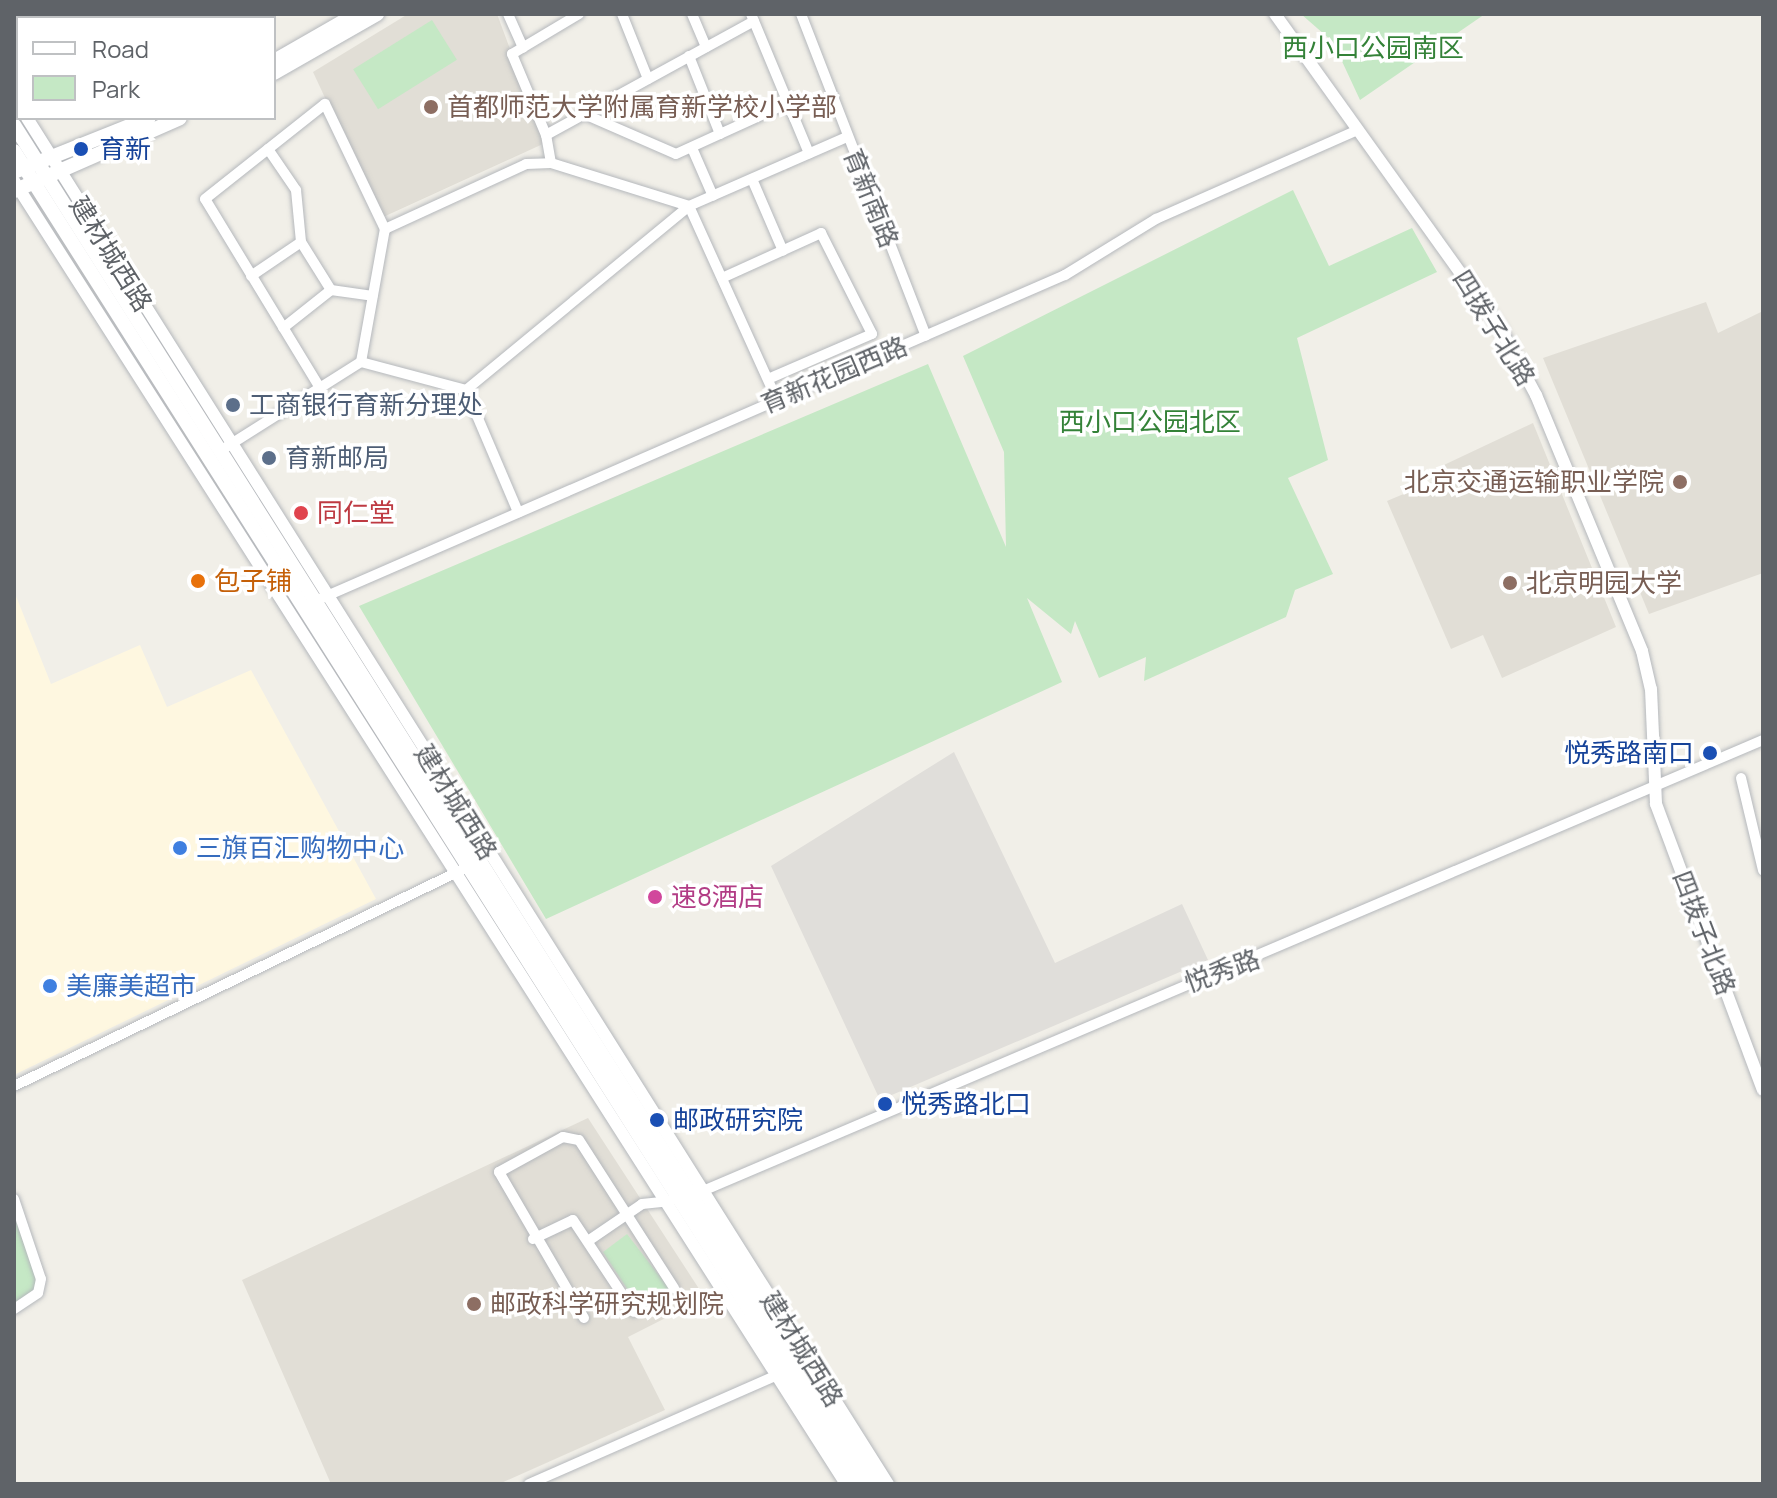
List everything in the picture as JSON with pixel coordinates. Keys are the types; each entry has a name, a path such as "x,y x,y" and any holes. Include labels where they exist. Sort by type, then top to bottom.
{"main road":[{"path":"276,60 338,19 356,14"},
{"path":"276,72 377,14"},
{"path":"32,165 144,120"},
{"path":"16,187 47,177 175,120"},
{"name":"建材城西路","path":"14,125 32,165"},
{"name":"建材城西路","path":"14,151 47,177 225,447 468,866 874,1484"},
{"name":"建材城西路","path":"47,177 315,602"},
{"name":"建材城西路","path":"468,866 556,981 685,1197 782,1373 860,1484"}],"street":[{"path":"508,14 523,48"},
{"path":"551,163 546,135 512,54 579,14"},
{"path":"622,14 648,79"},
{"path":"692,14 706,47"},
{"name":"育新南路","path":"801,14 926,336"},
{"name":"四拨子北路","path":"1275,14 1500,328 1536,395 1642,651 1651,689 1654,789 1763,1090"},
{"path":"546,135 706,47 752,18 809,153"},
{"path":"689,56 720,134"},
{"path":"584,114 676,154 788,103"},
{"path":"320,388 205,199 325,104 385,229 361,362"},
{"name":"建材城西路","path":"27,120 32,165"},
{"name":"育新花园西路","path":"315,602 1081,268 1156,219 1358,130"},
{"path":"466,390 689,206 847,137"},
{"path":"692,148 713,196"},
{"path":"268,149 296,190 301,242 331,290"},
{"path":"385,229 526,164 551,163 689,206 777,400"},
{"path":"752,179 783,251"},
{"name":"建材城西路","path":"16,187 468,866"},
{"path":"722,278 821,233 872,334 768,379"},
{"path":"251,276 301,242"},
{"path":"283,328 331,290 373,296"},
{"path":"225,447 361,362 466,390"},
{"path":"466,390 518,512"},
{"name":"建材城西路","path":"315,602 653,1102 685,1197 888,1484"},
{"name":"悦秀路","path":"588,1241 626,1215 685,1197 1654,789 1763,740"},
{"path":"1741,778 1763,870"},
{"path":"14,1086 468,866"},
{"path":"537,930 556,981"},
{"path":"584,1318 533,1239 499,1172 571,1134 674,1288"},
{"path":"14,1199 41,1279 38,1293 14,1309"},
{"path":"533,1239 573,1220 634,1312"},
{"path":"529,1484 782,1373"},
{"name":"建材城西路","path":"782,1373 846,1484"}],"shaded area":[{"name":"首都师范大学附属育新学校小学部","path":"408,14 497,14 545,143 381,218 313,72"},
{"name":"北京交通运输职业学院","path":"1706,302 1718,333 1763,311 1763,573 1649,614 1543,358"},
{"name":"北京明园大学","path":"1533,423 1616,627 1502,678 1483,635 1451,649 1387,501 1432,482 1429,472"},
{"name":"三旗百汇购物中心","path":"14,591 51,684 140,645 167,707 251,670 376,899 14,1075"},
{"path":"954,752 1055,963 1182,904 1208,960 880,1100 771,866"},
{"name":"邮政科学研究规划院","path":"588,1118 705,1298 628,1337 665,1410 499,1484 331,1484 242,1280"}],"green space":[{"name":"西小口公园南区","path":"1301,14 1485,14 1360,100 1333,42"},
{"path":"432,20 457,60 378,109 353,69"},
{"name":"西小口公园北区","path":"1293,190 1329,266 1412,228 1437,272 1297,338 1328,460 1288,478 1333,574 1295,590 1286,617 1144,681 1146,657 1099,678 1075,621 1071,634 1027,598 1062,682 546,919 359,606 928,364 1006,547 1004,452 963,356"},
{"path":"14,1217 37,1277 35,1290 14,1304"},
{"path":"627,1234 671,1291 648,1309 639,1307 603,1252"}],"place":[{"name":"首都师范大学附属育新学校小学部","path":"431,107"},
{"name":"育新","path":"81,149"},
{"name":"工商银行育新分理处","path":"233,405"},
{"name":"育新邮局","path":"269,458"},
{"name":"北京交通运输职业学院","path":"1680,482"},
{"name":"同仁堂","path":"301,513"},
{"name":"包子铺","path":"198,581"},
{"name":"北京明园大学","path":"1510,583"},
{"name":"悦秀路南口","path":"1710,753"},
{"name":"三旗百汇购物中心","path":"180,848"},
{"name":"速8酒店","path":"655,897"},
{"name":"美廉美超市","path":"50,986"},
{"name":"悦秀路北口","path":"885,1104"},
{"name":"邮政研究院","path":"657,1120"},
{"name":"邮政科学研究规划院","path":"474,1304"}]}
